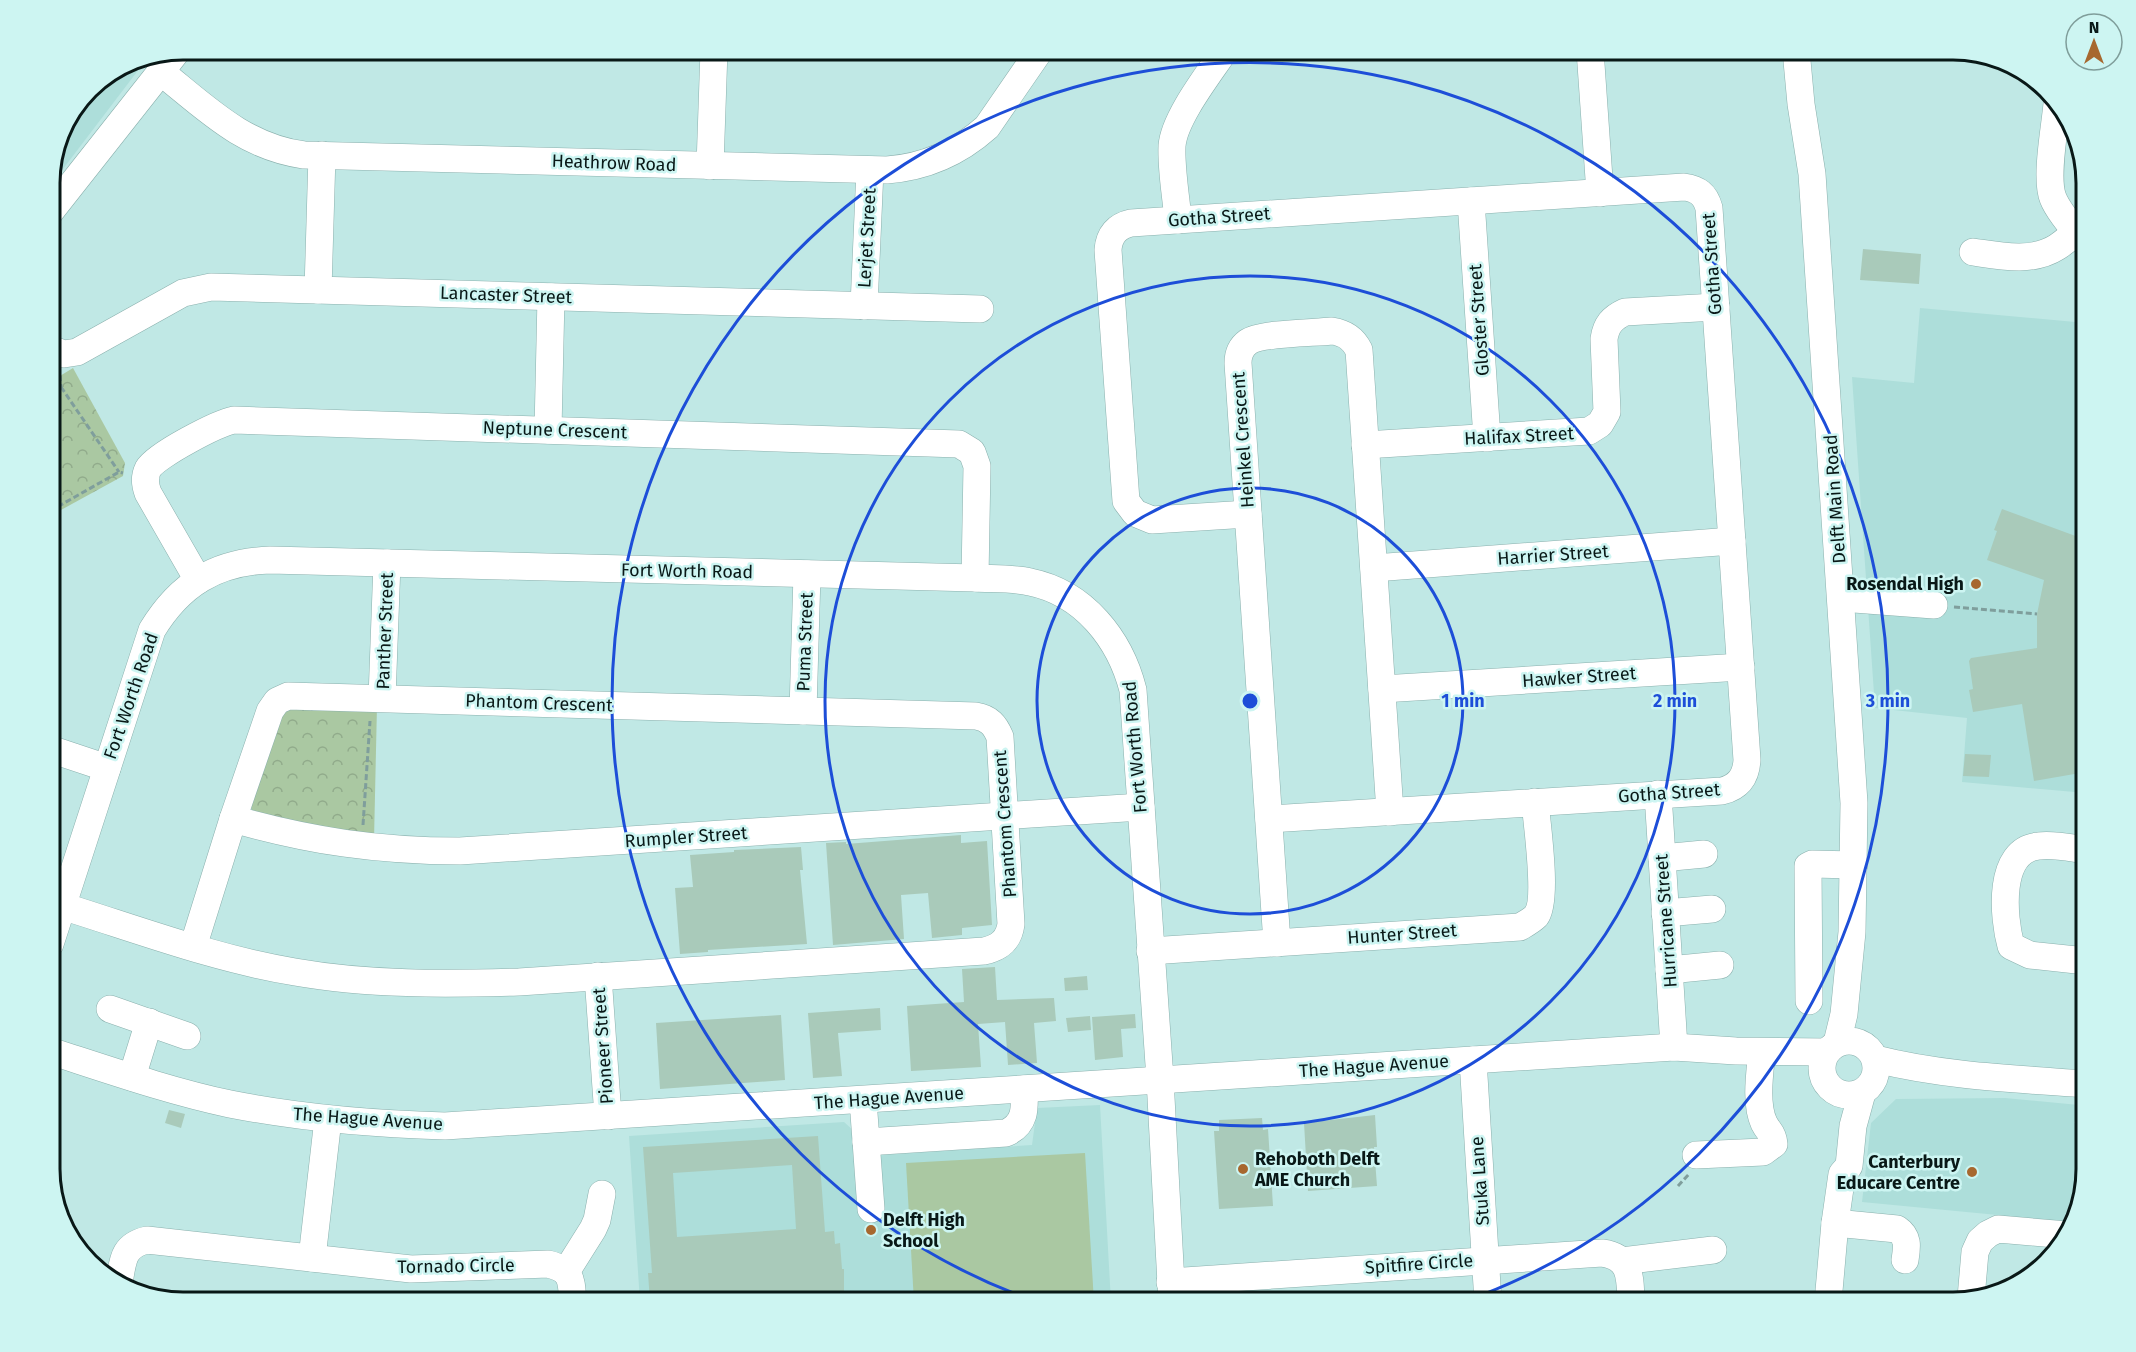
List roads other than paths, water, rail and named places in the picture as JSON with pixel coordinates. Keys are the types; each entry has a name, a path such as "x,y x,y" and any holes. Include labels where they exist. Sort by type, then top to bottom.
{"street":[{"path":"710,166 714,60"},
{"name":"Heathrow Road","path":"169,61 217,117 256,142 286,153 870,170 920,166 949,154 969,142 987,127 1031,60"},
{"path":"1178,220 1172,146 1174,134 1181,117 1218,60"},
{"path":"1591,60 1600,193"},
{"name":"Delft Main Road","path":"1797,60 1812,174 1854,803 1852,922 1844,1014 1842,1073 1852,1126 1849,1166 1842,1174 1835,1223 1829,1292"},
{"name":"Delft Main Road","path":"1812,174 1816,60"},
{"path":"60,199 169,61"},
{"path":"2056,116 2050,178 2053,198 2076,225"},
{"path":"318,290 322,155"},
{"name":"Lerjet Street","path":"864,306 870,170"},
{"name":"Gotha Street","path":"1248,514 1152,520 1136,513 1126,501 1108,243 1114,232 1124,225 1684,187 1699,191 1704,196 1709,207 1747,760 1743,776 1733,787 1722,790 1269,819"},
{"name":"Gloster Street","path":"1471,201 1487,438"},
{"path":"1973,252 2011,257 2032,256 2056,248 2076,237"},
{"name":"Lancaster Street","path":"60,353 76,352 183,293 211,287 980,309"},
{"path":"548,430 551,297"},
{"name":"Halifax Street","path":"1365,445 1582,433 1595,428 1605,419 1608,405 1604,339 1610,323 1625,312 1716,307"},
{"name":"Heinkel Crescent","path":"1277,943 1238,363 1243,346 1253,339 1339,332 1352,339 1360,357 1390,812"},
{"name":"Neptune Crescent","path":"198,580 148,493 146,475 148,469 157,460 217,424 234,420 953,443 964,446 972,452 977,466 975,578"},
{"name":"Harrier Street","path":"1374,568 1732,541"},
{"name":"Fort Worth Road","path":"60,912 153,630 172,602 198,580 225,567 255,561 387,563 1029,581 1047,587 1078,604 1104,628 1122,658 1132,690 1160,1079"},
{"name":"Panther Street","path":"377,698 387,563"},
{"name":"Puma Street","path":"803,711 807,574"},
{"path":"1841,598 1934,605"},
{"name":"Hawker Street","path":"1382,689 1740,667"},
{"name":"Phantom Crescent","path":"62,906 217,955 296,973 379,981 449,984 519,982 992,950 1005,941 1011,924 1000,737 997,729 987,719 976,716 294,696 277,702 270,711 193,947"},
{"path":"60,752 107,768"},
{"name":"Hurricane Street","path":"1658,794 1674,1047"},
{"name":"Hunter Street","path":"1150,951 1520,927 1535,917 1540,907 1542,889 1535,802"},
{"name":"Rumpler Street","path":"233,819 284,833 362,847 460,851 1141,807"},
{"path":"2076,849 2038,845 2020,853 2008,869 2005,925 2011,946 2030,955 2076,960"},
{"path":"1662,858 1704,854"},
{"path":"1809,1001 1808,866 1812,864 1854,865"},
{"path":"1665,913 1712,909"},
{"path":"1808,913 1852,922"},
{"name":"Delft Main Road","path":"1852,922 1859,1015 1871,1053"},
{"path":"1669,970 1720,965"},
{"name":"Pioneer Street","path":"598,976 608,1116"},
{"path":"110,1009 187,1036"},
{"path":"132,1077 149,1022"},
{"path":"1842,1073 1852,1040 1871,1053 1896,1064 1991,1076 2076,1083"},
{"name":"The Hague Avenue","path":"60,1054 132,1077 228,1103 328,1119 445,1126 1674,1047 1736,1051 1842,1073"},
{"name":"The Hague Avenue","path":"1736,1051 1761,1060 1842,1073"},
{"path":"1842,1073 1877,1073 1871,1053"},
{"name":"Stuka Lane","path":"1473,1060 1487,1292"},
{"path":"1696,1155 1763,1152 1774,1144 1773,1134 1764,1122 1761,1106 1761,1060"},
{"path":"1842,1073 1904,1080 1991,1076"},
{"name":"Spitfire Circle","path":"1160,1079 1171,1292 1485,1260 1602,1253 1610,1254 1622,1261"},
{"path":"866,1142 1006,1133 1017,1126 1024,1115 1024,1089"},
{"path":"863,1100 871,1209"},
{"path":"312,1258 328,1119"},
{"path":"572,1292 571,1280 566,1272 593,1229 602,1194"},
{"path":"1835,1223 1897,1229 1906,1239 1905,1260"},
{"path":"1972,1291 1975,1252 1980,1241 1988,1234 1998,1229 2057,1234"},
{"name":"Tornado Circle","path":"121,1274 126,1252 131,1246 147,1240 411,1269 548,1264 560,1267 566,1272"},
{"path":"1630,1292 1629,1277 1622,1261 1713,1250"}],"place":[{"name":"Rosendal High","path":"1976,584"},
{"name":"Rehoboth Delft AME Church","path":"1243,1169"},
{"name":"Canterbury Educare Centre","path":"1972,1172"},
{"name":"Delft High School","path":"871,1230"}]}
